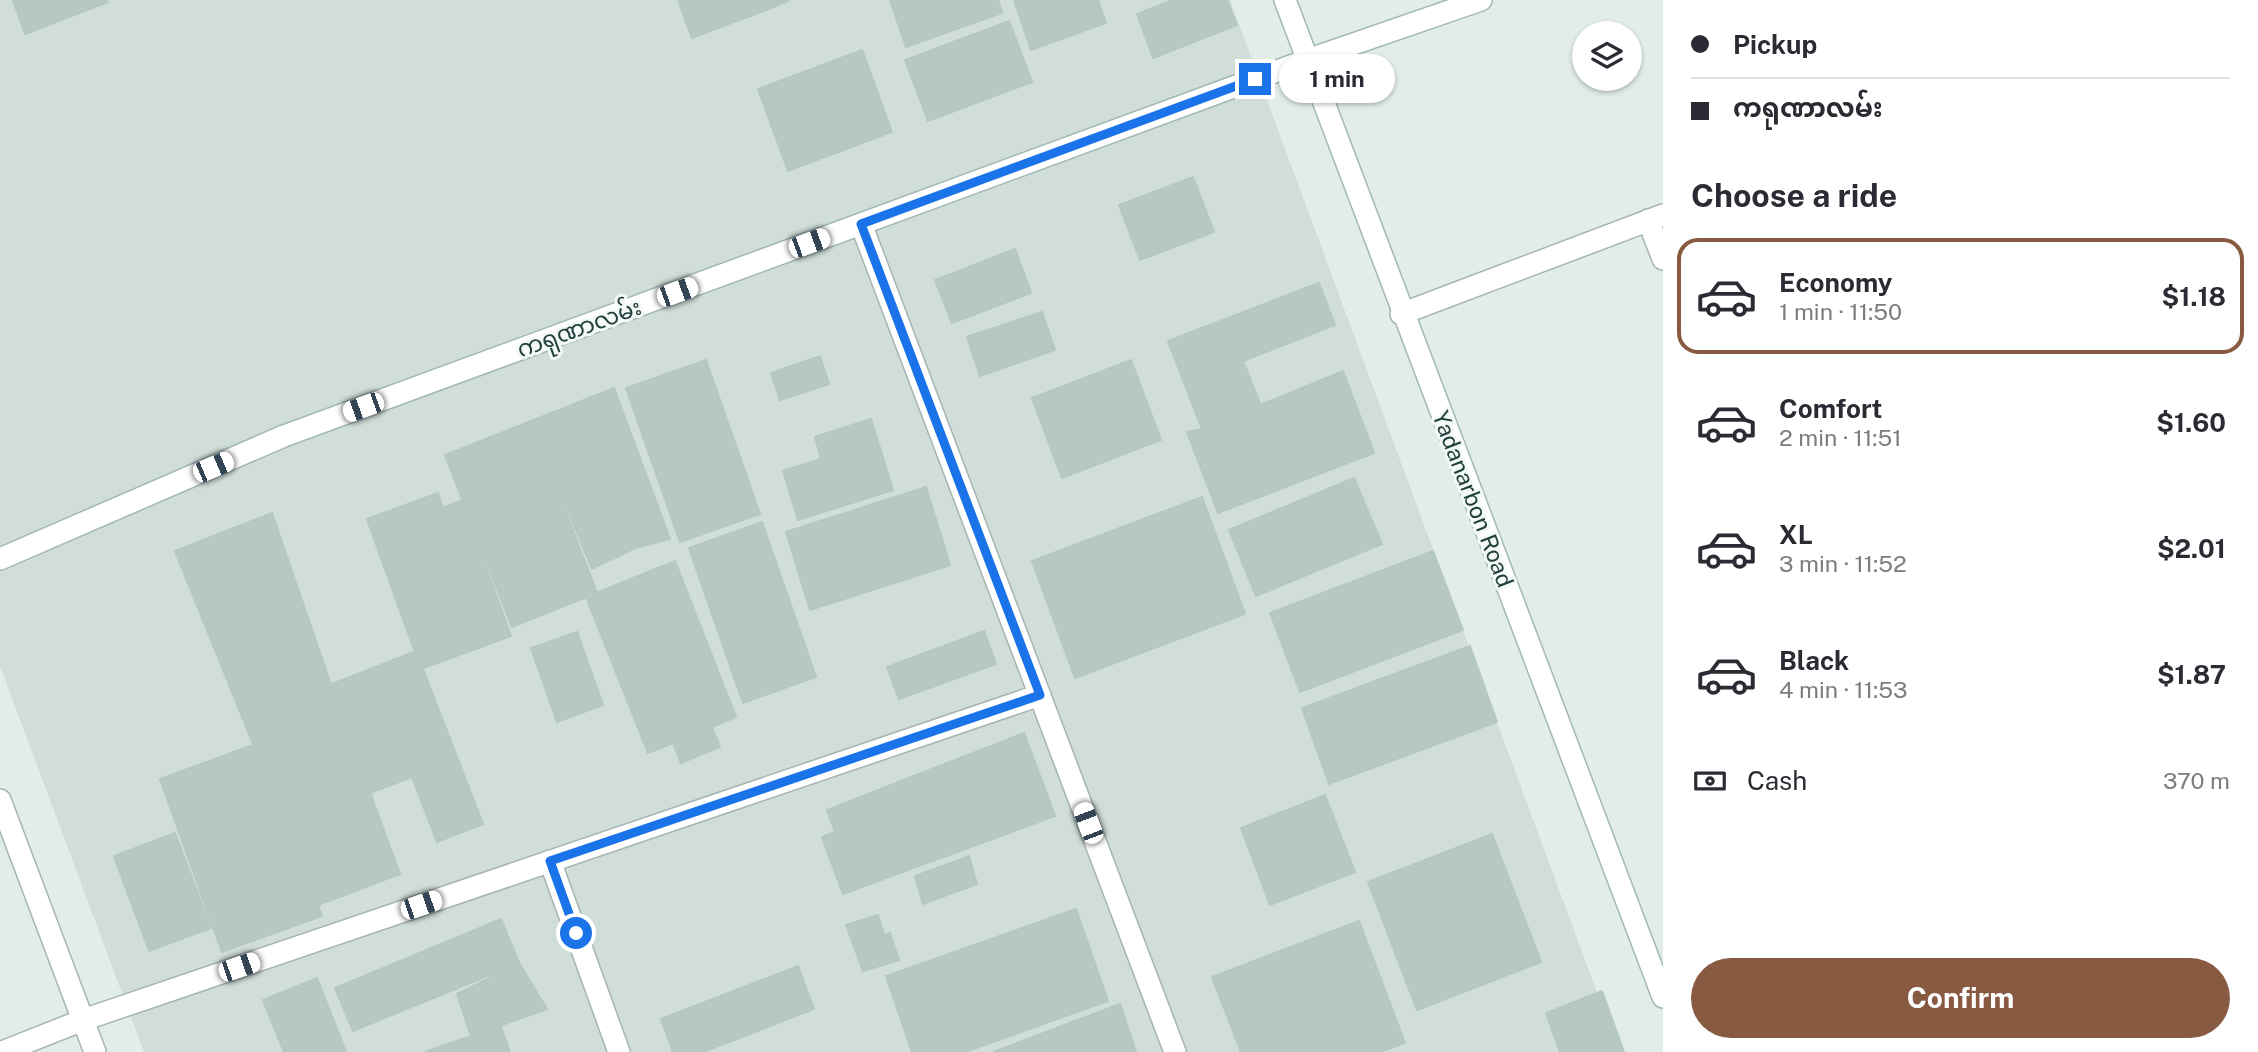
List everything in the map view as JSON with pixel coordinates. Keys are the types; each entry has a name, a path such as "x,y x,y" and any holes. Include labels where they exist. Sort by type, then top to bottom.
{"street":[{"name":"Yadanarbon Road","path":"1284,0 1401,314 1663,997"},
{"name":"ကရုဏာလမ်း","path":"0,559 284,436 1307,60 1481,0"},
{"path":"1401,314 1656,218 1663,259"},
{"path":"861,224 1175,1052"},
{"path":"2,1052 83,1020 1040,695"},
{"path":"0,800 95,1052"},
{"path":"550,861 618,1052"}],"shaded area":[{"path":"0,0 1230,0 1619,1052 144,1052 0,666"}],"building":[{"path":"13,0 107,0 108,2 25,34"},
{"path":"678,0 762,0 766,10 692,38"},
{"path":"762,0 790,0 766,10"},
{"path":"890,0 998,0 1002,13 906,47"},
{"path":"1014,0 1098,0 1106,23 1031,50"},
{"path":"1173,0 1227,0 1237,25 1153,58 1137,14"},
{"path":"1009,21 1032,82 928,121 905,60"},
{"path":"862,50 892,132 788,171 758,89"},
{"path":"1193,177 1214,232 1140,260 1119,205"},
{"path":"1015,249 1031,293 952,323 935,280"},
{"path":"1319,283 1335,325 1243,361 1261,406 1202,429 1168,341"},
{"path":"1042,312 1055,350 980,376 967,337"},
{"path":"820,356 829,384 780,400 771,373"},
{"path":"706,360 760,514 680,542 626,388"},
{"path":"1131,360 1161,440 1062,478 1032,398"},
{"path":"1343,371 1374,453 1218,513 1187,432 1202,429"},
{"path":"614,388 670,539 635,548 592,569 531,421"},
{"path":"871,419 893,490 798,520 783,471 821,459 815,437"},
{"path":"531,421 597,593 512,627 445,455"},
{"path":"1354,478 1382,544 1256,596 1229,530"},
{"path":"926,487 950,565 810,610 786,532"},
{"path":"438,493 443,508 462,500 511,636 421,669 367,519"},
{"path":"1202,497 1245,614 1075,678 1032,561"},
{"path":"272,513 340,711 253,744 175,551"},
{"path":"762,522 816,677 743,703 689,548"},
{"path":"1433,551 1463,630 1300,692 1270,613"},
{"path":"675,561 736,717 712,727 720,747 681,763 673,743 648,753 586,597"},
{"path":"984,631 996,664 899,699 887,667"},
{"path":"577,632 603,705 557,722 531,648"},
{"path":"1470,646 1497,722 1329,784 1302,708"},
{"path":"416,651 483,824 437,842 412,777 370,793 329,685"},
{"path":"340,711 400,874 313,907 253,744"},
{"path":"1024,733 1055,816 843,894 822,837 835,832 827,810"},
{"path":"261,742 322,916 222,952 160,779"},
{"path":"1325,795 1355,872 1270,905 1241,828"},
{"path":"175,833 211,928 149,951 114,856"},
{"path":"1492,834 1541,962 1417,1010 1368,882"},
{"path":"969,856 977,884 923,904 915,876"},
{"path":"1076,909 1108,1001 965,1052 912,1052 886,976"},
{"path":"878,915 884,935 890,933 899,960 863,971 846,925"},
{"path":"501,919 519,963 353,1031 335,988"},
{"path":"1359,921 1405,1043 1380,1052 1241,1052 1212,977"},
{"path":"519,963 547,1009 471,1036 457,994"},
{"path":"798,966 814,1009 703,1052 673,1052 661,1019"},
{"path":"317,978 346,1052 284,1052 263,1000"},
{"path":"1602,991 1624,1052 1560,1052 1546,1013"},
{"path":"1120,1004 1136,1052 993,1052"},
{"path":"500,1024 510,1052 425,1052 471,1036"}],"route":[{"path":"576,933 550,861 1040,695 861,224 1255,79"}]}
